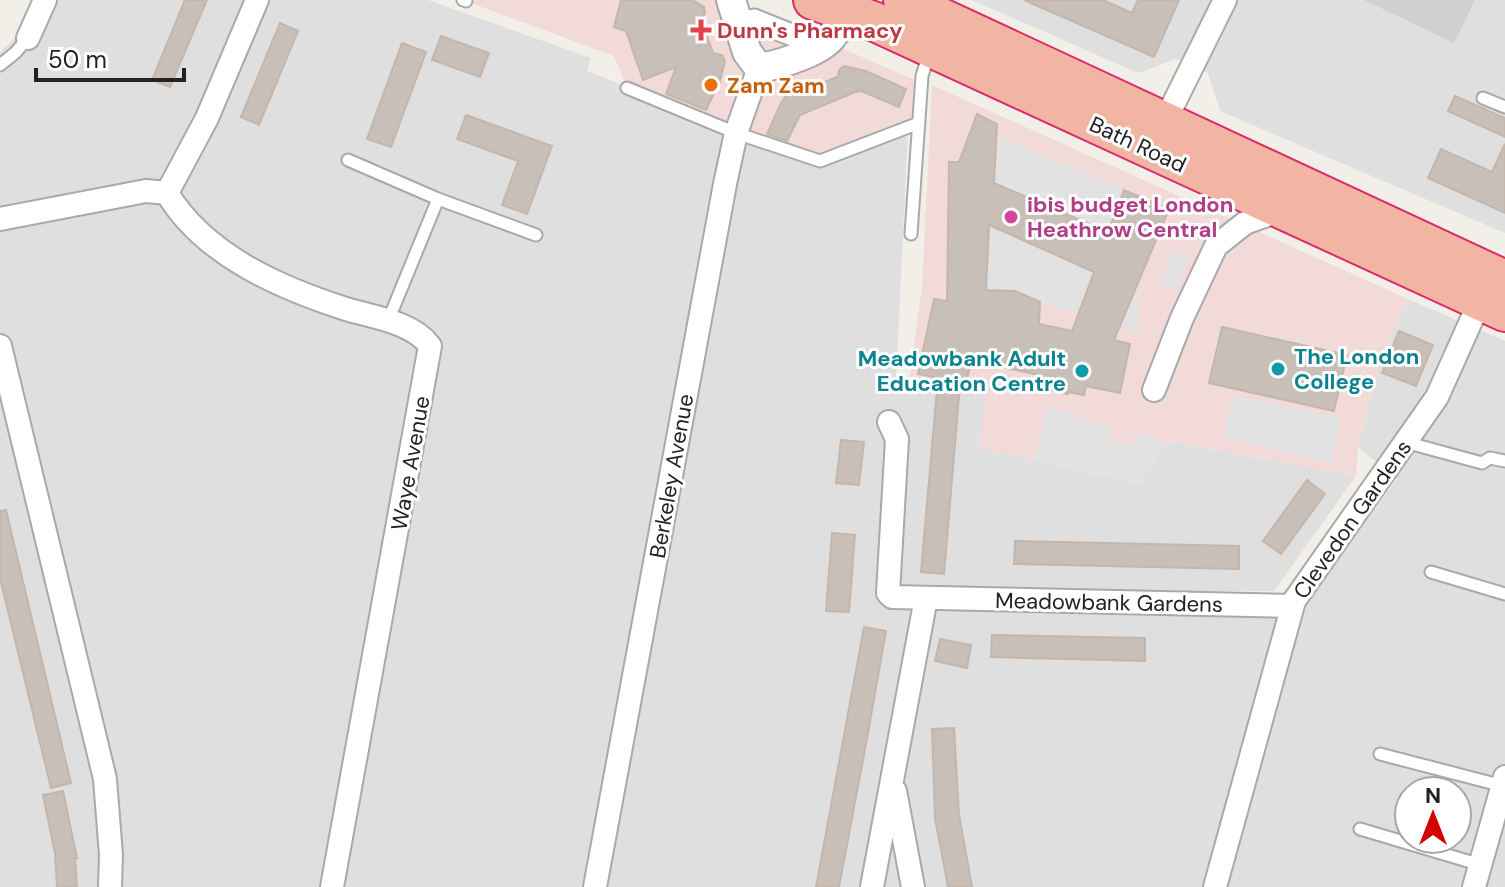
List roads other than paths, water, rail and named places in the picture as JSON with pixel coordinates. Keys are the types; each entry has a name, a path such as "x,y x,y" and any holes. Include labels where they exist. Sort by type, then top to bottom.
{"highway":[{"name":"Bath Road","path":"903,0 1165,121 1497,298"},
{"name":"Bath Road","path":"831,3 1287,213 1497,298"}],"street":[{"path":"28,38 45,0"},
{"path":"0,219 146,191 167,193 207,118 257,0"},
{"path":"1165,121 1225,0"},
{"path":"733,10 747,52 759,68 780,64 819,47 835,34 831,3"},
{"name":"Berkeley Avenue","path":"595,887 736,133 759,68"},
{"name":"Waye Avenue","path":"167,193 179,213 251,272 342,308 388,321 423,336 430,346 332,887"},
{"path":"1229,234 1244,208 1246,194"},
{"path":"1154,390 1216,246 1229,234 1258,217 1287,213"},
{"name":"Clevedon Gardens","path":"1215,887 1292,606 1437,397 1497,298"},
{"path":"0,346 105,779 111,855 110,887"},
{"name":"Meadowbank Gardens","path":"889,422 897,439 888,593 892,597 1292,606"},
{"path":"872,887 926,598"},
{"path":"893,778 913,887"},
{"path":"1474,887 1503,787"}],"lane":[{"path":"733,10 797,42 819,47"},
{"path":"0,65 28,38"},
{"path":"911,234 922,76 930,48"},
{"path":"627,88 736,133 820,161 919,123"},
{"path":"1483,98 1505,107"},
{"path":"348,160 438,199 536,235"},
{"path":"388,321 438,199"},
{"path":"1405,442 1482,463 1490,458 1505,461"},
{"path":"1431,572 1505,594"},
{"path":"1380,754 1503,787"},
{"path":"1360,829 1481,865"}],"place":[{"name":"Dunn's Pharmacy","path":"701,30"},
{"name":"Zam Zam","path":"711,85"},
{"name":"ibis budget London Heathrow Central","path":"1011,217"},
{"name":"The London College","path":"1278,369"},
{"name":"Meadowbank Adult Education Centre","path":"1082,371"}]}
